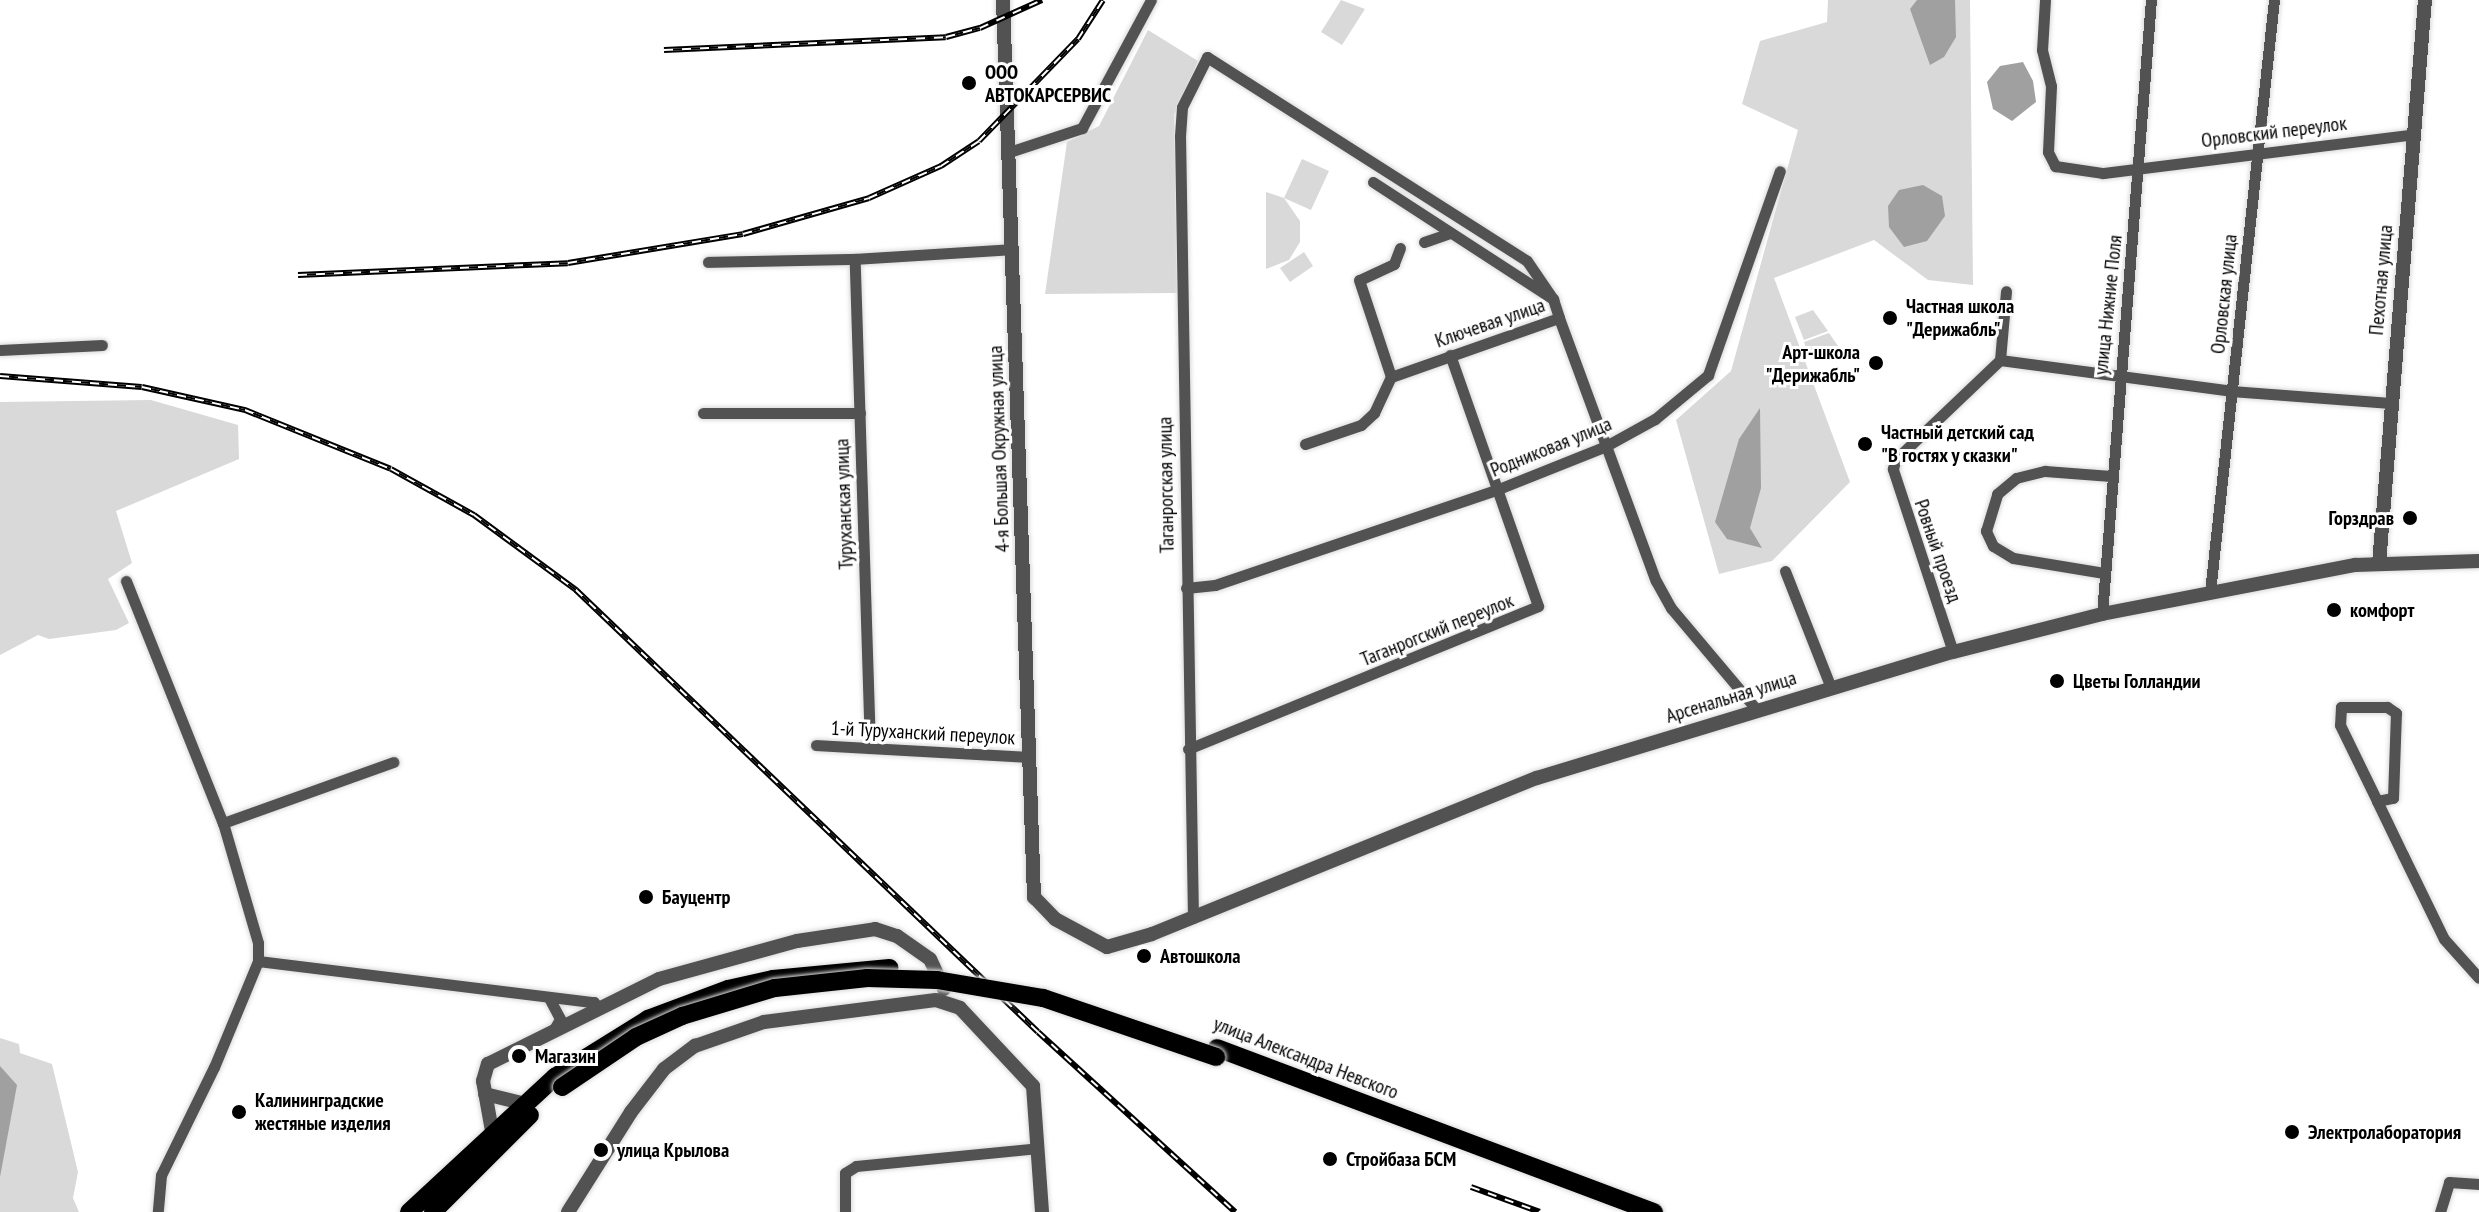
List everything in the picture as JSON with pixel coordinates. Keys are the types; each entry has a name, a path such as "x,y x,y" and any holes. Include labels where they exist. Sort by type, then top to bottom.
{"main road":[{"name":"улица Александра Невского","path":"558,1082 619,1035 677,1006 728,989 842,970 949,970 1006,978 1654,1212"},
{"path":"1216,1053 1626,1212"},
{"path":"409,1212 492,1131 558,1082"},
{"path":"433,1212 558,1082"}],"street":[{"name":"4-я Большая Окружная улица","path":"1003,0 1034,897"},
{"path":"1009,152 1082,128 1151,0"},
{"name":"Орловский переулок","path":"2045,0 2042,50 2051,96 2049,160 2073,171 2139,168 2257,150 2414,134"},
{"name":"улица Нижние Поля","path":"2102,614 2151,0"},
{"name":"Орловская улица","path":"2210,592 2274,0"},
{"name":"Пехотная улица","path":"2379,564 2425,0"},
{"name":"Таганрогская улица","path":"1193,918 1180,136 1182,107 1207,57 1514,252 1542,277 1553,299"},
{"name":"Родниковая улица","path":"1186,588 1215,585 1501,488 1606,446 1655,419 1708,375 1780,171"},
{"path":"1373,182 1553,299 1559,318"},
{"path":"1424,242 1450,233"},
{"path":"1305,444 1361,425 1374,413 1391,377 1359,280 1394,264 1400,248"},
{"path":"708,262 855,259 1013,249"},
{"name":"Туруханская улица","path":"855,259 870,748"},
{"path":"2006,291 2000,360 2231,391 2391,403"},
{"name":"Ключевая улица","path":"1391,377 1559,318 1671,608 1757,710"},
{"path":"0,350 102,345"},
{"name":"Таганрогский переулок","path":"1188,749 1538,606 1501,488 1450,355"},
{"name":"Ровный проезд","path":"1953,652 1895,479 1895,460 2000,360"},
{"path":"703,413 860,413"},
{"path":"2104,573 2013,558 1993,546 1986,531 1997,494 2016,478 2045,471 2111,476"},
{"name":"Арсенальная улица","path":"1034,897 1055,919 1107,947 1193,918 1537,778 1953,652 2102,614 2210,592 2379,564 2479,561"},
{"path":"1785,571 1831,688"},
{"path":"126,581 223,823 255,927 258,961 191,1120 161,1175 158,1212"},
{"path":"2377,801 2393,798 2396,713 2387,707 2341,707 2340,725 2444,939 2479,978"},
{"name":"1-й Туруханский переулок","path":"816,745 1029,757"},
{"path":"223,823 393,762"},
{"path":"492,1131 483,1072 488,1064 552,1031 659,979 797,941 884,930 917,949 931,972 942,1000 990,1035 1033,1086 1042,1212"},
{"path":"258,961 594,1002 598,1008"},
{"path":"549,998 560,1019 552,1031"},
{"path":"568,1212 631,1112 664,1069 695,1046 764,1022 942,1000"},
{"path":"485,1094 526,1104"},
{"path":"845,1212 845,1173 856,1166 1038,1148"},
{"path":"2440,1212 2449,1182 2479,1184"}],"shaded area":[{"path":"1341,0 1365,9 1342,45 1321,32"},
{"path":"1828,0 1970,0 1973,285 1928,280 1874,240 1774,278 1850,482 1772,561 1719,574 1676,420 1731,371 1798,130 1742,104 1760,41 1827,22"},
{"path":"1917,0 1955,0 1956,37 1944,57 1930,65 1910,9"},
{"path":"1148,30 1198,61 1174,115 1177,293 1045,294 1067,142 1099,126"},
{"path":"2023,62 2033,81 2036,102 2012,121 1993,109 1987,82 2000,66"},
{"path":"1302,159 1329,171 1311,210 1284,198"},
{"path":"1923,185 1942,196 1945,216 1927,241 1904,247 1889,227 1888,206 1899,190"},
{"path":"1266,192 1284,198 1300,221 1300,242 1289,260 1266,269"},
{"path":"1304,252 1313,266 1290,282 1280,268"},
{"path":"1813,310 1828,331 1804,340 1795,317"},
{"path":"1829,333 1838,346 1809,357 1804,342"},
{"path":"151,400 238,425 239,459 116,511 132,563 108,579 129,623 116,630 49,639 38,635 0,655 0,402"},
{"path":"1760,408 1761,488 1750,528 1762,548 1727,539 1715,522 1739,439"},
{"path":"0,1038 19,1044 20,1053 52,1064 78,1172 73,1198 79,1212 0,1212"},
{"path":"0,1066 17,1085 0,1177"}],"railway":[{"path":"664,50 946,37 980,28 1042,0"},
{"path":"298,275 568,263 743,234 869,198 941,166 979,141 1078,39 1103,0"},
{"path":"0,376 142,387 245,410 391,469 474,515 576,590 1038,1032 1235,1212"},
{"path":"1471,1187 1540,1212"}],"place":[{"name":"ООО АВТОКАРСЕРВИС","path":"969,83"},
{"name":"Частная школа \"Дерижабль\"","path":"1890,318"},
{"name":"Арт-школа \"Дерижабль\"","path":"1876,363"},
{"name":"Частный детский сад \"В гостях у сказки\"","path":"1865,444"},
{"name":"Горздрав","path":"2410,518"},
{"name":"комфорт","path":"2334,610"},
{"name":"Цветы Голландии","path":"2057,681"},
{"name":"Бауцентр","path":"646,897"},
{"name":"Автошкола","path":"1144,956"},
{"name":"Магазин","path":"519,1056"},
{"name":"Калининградские жестяные изделия","path":"239,1112"},
{"name":"Электролаборатория","path":"2292,1132"},
{"name":"улица Крылова","path":"601,1150"},
{"name":"Стройбаза БСМ","path":"1330,1159"}]}
